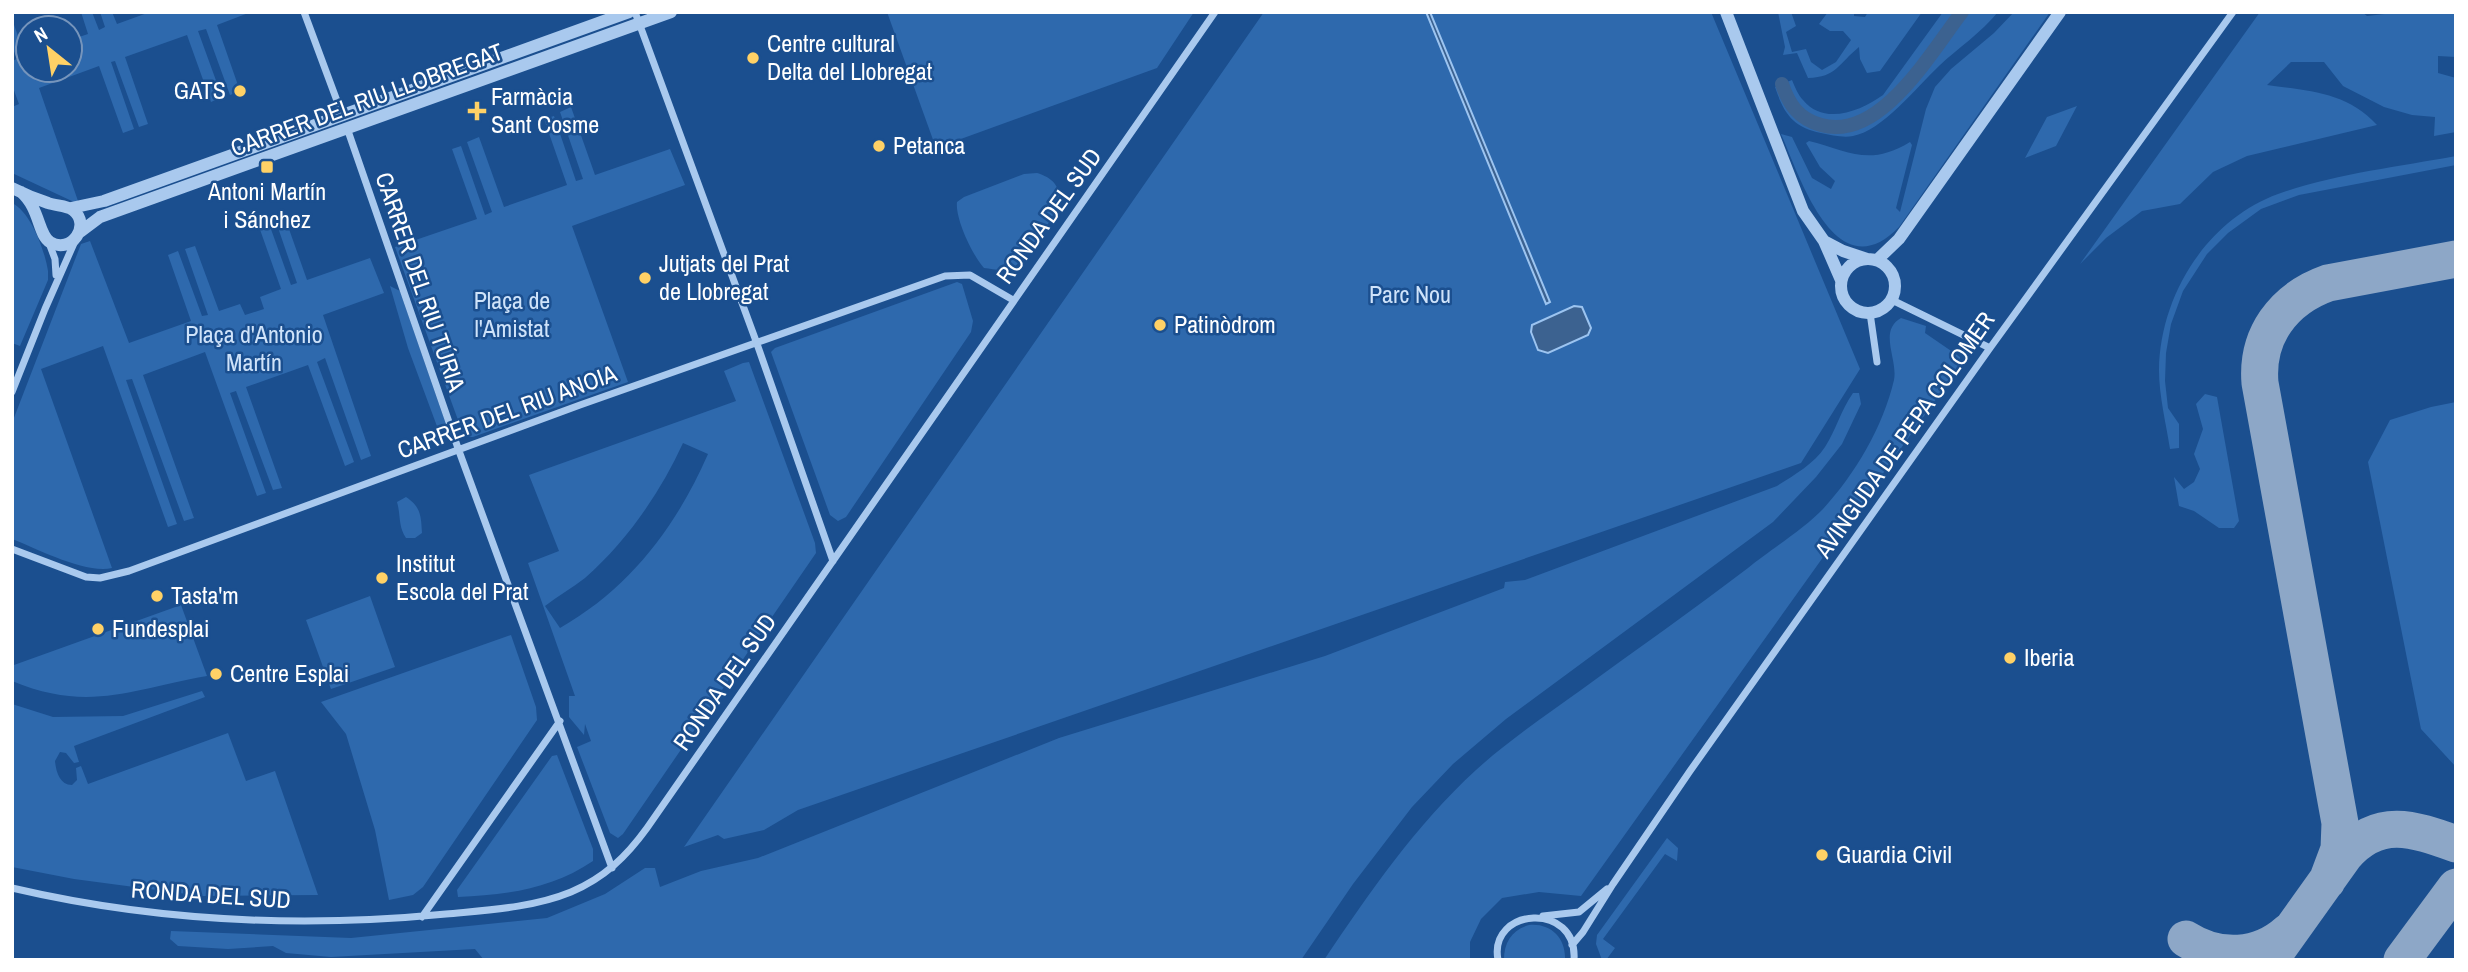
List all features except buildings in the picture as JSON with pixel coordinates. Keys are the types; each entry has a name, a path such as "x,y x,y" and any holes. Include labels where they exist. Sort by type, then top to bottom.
{"street":[{"name":"CARRER DEL RIU TÚRIA","path":"304,12 459,451 612,869"},
{"name":"CARRER DEL RIU LLOBREGAT","path":"64,207 104,201 629,12"},
{"name":"CARRER DEL RIU LLOBREGAT","path":"78,235 100,217 347,128 637,18 671,12"},
{"name":"RONDA DEL SUD","path":"12,888 114,907 203,917 356,921 422,917 550,900 573,891 612,869 631,851 1215,12"},
{"path":"1727,12 1803,211 1824,241 1841,281 1841,290 1847,303 1855,310 1870,313 1880,311 1892,300 1895,290 1891,271 1899,239"},
{"path":"1841,281 1851,265 1872,259 1899,239 2060,12"},
{"name":"AVINGUDA DE PEPA COLOMER","path":"1572,945 1990,348 2233,12"},
{"path":"637,18 756,341 833,561"},
{"path":"12,392 54,286 78,235 79,218 64,207 17,190"},
{"path":"17,190 29,199 48,241 56,265 54,286"},
{"path":"41,223 46,212 64,207"},
{"path":"48,241 60,246 66,245 78,235"},
{"path":"1824,241 1843,251 1872,259 1891,271"},
{"name":"CARRER DEL RIU ANOIA","path":"12,549 72,573 100,578 128,571 756,341 945,276 970,275 1013,300"},
{"path":"1892,300 1990,348"},
{"path":"1870,313 1877,362"},
{"path":"422,917 560,721"},
{"name":"AVINGUDA DE PEPA COLOMER","path":"1529,917 1579,912 1613,884"},
{"path":"1496,958 1501,937 1506,929 1529,917 1540,917 1553,920 1563,927 1572,945 1574,960"}],"green space":[{"path":"92,12 99,30 105,27 100,12 112,12 117,24 150,12 251,12 217,25 240,91 230,95 206,29 198,31 222,97 211,102 187,35 125,57 148,124 139,127 115,61 111,62 134,129 123,133 99,66 84,72 84,35 88,34 84,14 82,14"},
{"path":"887,12 1194,12 1157,68 936,148"},
{"name":"Parc Nou","path":"1264,12 1711,12 1860,369 1801,463 798,810 764,830 724,839 718,835 684,847"},
{"path":"1778,12 1791,12 1796,26 1786,32 1792,52 1806,49 1811,62 1822,70 1836,62 1851,40 1843,31 1830,31 1819,24 1828,12 1854,12 1854,16 1865,17 1868,12 1922,12 1880,71 1867,73 1860,59 1859,47 1831,72 1808,78 1797,53 1783,55 1785,47"},
{"path":"1943,12 1998,12 1876,126 1845,137 1803,127 1786,112 1775,87 1792,80 1803,100 1821,112 1843,113 1874,101 1883,95"},
{"path":"2014,12 2050,12 1899,227 1877,243 1857,246 1839,237 1824,221 1810,199 1781,134 1792,137 1812,178 1831,189 1835,181 1820,167 1806,143 1809,141 1859,155 1883,154 1910,142 1912,145 1896,208 1900,212 1926,109 1935,87"},
{"path":"2260,12 2362,12 2367,16 2402,12 2456,12 2456,57 2438,56 2438,73 2456,78 2456,132 2434,136 2435,117 2412,115 2384,107 2343,86 2324,62 2291,62 2267,85 2340,99 2365,114 2377,125 2247,156 2213,172 2180,204 2142,211 2106,238 2080,264"},
{"path":"12,19 14,25 14,51 12,46"},
{"path":"14,60 14,84 50,84 39,88 78,201 74,202 12,173 12,107 19,104 12,85"},
{"path":"2077,106 2056,146 2025,158 2047,117"},
{"name":"Plaça de l'Amistat","path":"571,107 595,175 670,149 685,185 572,226 628,382 467,437 462,431 395,247 477,219 452,149 461,146 485,215 492,212 467,142 479,137 504,207 567,185 544,119 554,116 576,181 583,179 560,112"},
{"path":"2456,156 2456,165 2299,195 2261,209 2228,233 2207,254 2183,291 2171,324 2165,381 2168,408 2179,424 2179,448 2170,449 2159,380 2161,342 2178,288 2209,241 2253,206 2278,194 2343,176"},
{"path":"1037,173 1051,180 1058,190 1058,202 1049,223 1026,256 1012,268 984,268 966,237 957,202 1024,174"},
{"path":"12,203 31,223 44,253 48,271 48,280 20,346 12,343"},
{"name":"Plaça d'Antonio Martín","path":"283,212 307,280 370,258 384,293 323,315 371,456 361,460 325,358 317,362 354,462 345,466 308,365 246,387 282,488 273,490 236,391 230,393 266,493 257,496 205,352 143,375 194,518 184,521 132,379 126,380 177,524 168,527 103,346 41,369 112,568 101,569 75,564 12,539 12,423 81,244 90,241 129,343 191,321 168,255 178,251 202,316 208,315 185,249 195,246 219,311 240,304 245,315 264,309 260,297 281,289 257,221 267,218 291,285 297,283 274,216"},
{"path":"957,282 962,284 973,321 971,332 846,517 838,521 830,515 771,352 775,348"},
{"path":"390,286 400,291 448,430 438,429 408,348"},
{"path":"1901,318 1926,326 1925,333 1960,357 1959,367 1581,896 1539,892 1502,898 1481,919 1470,942 1470,960 1324,960 1413,837 1476,770 1527,728 1797,532 1823,509 1857,465 1883,415 1895,372 1891,330"},
{"path":"749,362 815,543 816,553 618,838 610,833 577,747 591,741 585,724 584,735 569,717 569,696 575,696 528,563 559,551 529,475 736,401 724,371","holes":["683,443 708,454 666,531 648,553 608,594 560,628 545,606 585,578 615,548 653,498"]},
{"path":"1853,393 1859,393 1861,404 1842,444 1816,477 1773,522 1506,719 1453,764 1412,807 1353,884 1301,960 484,960 475,949 331,957 286,953 273,946 228,949 178,946 170,939 171,931 351,938 547,918 605,894 645,868 655,868 660,887 701,871 758,858 1059,738 1325,656 1504,588 1505,582 1525,580 1777,486 1803,469 1820,453"},
{"path":"2205,394 2217,397 2239,521 2234,528 2219,528 2194,511 2179,506 2174,477 2184,489 2194,482 2200,469 2194,454 2203,429 2196,404"},
{"path":"2456,402 2456,767 2421,729 2368,462 2390,420"},
{"path":"406,497 415,504 420,517 422,533 415,538 406,538 401,525 397,502"},
{"path":"370,596 395,667 331,689 306,620"},
{"path":"181,605 207,676 133,692 88,697 39,691 12,681 12,662 14,665"},
{"path":"511,635 536,707 537,720 423,887 413,895 389,900 375,830 346,734 321,702"},
{"path":"202,691 205,697 74,746 79,762 74,763 66,753 60,752 55,761 59,777 64,783 72,785 77,780 76,768 81,766 88,784 228,733 246,781 275,771 318,895 202,896 74,879 12,867 12,704 53,717 123,716"},
{"path":"557,755 593,849 593,861 561,878 528,889 458,897 457,890 552,756"},
{"path":"1667,838 1678,848 1677,861 1665,854 1603,939 1615,948 1606,960 1602,960 1596,944 1597,935"},
{"path":"1529,925 1550,929 1556,934 1563,945 1565,960 1504,960 1510,938"}],"shaded area":[{"path":"1426,12 1430,12 1550,302 1546,304"},
{"path":"1574,306 1582,307 1591,328 1588,335 1548,353 1538,350 1531,332 1532,325"}],"waterway":[{"path":"1782,84 1796,110 1813,122 1843,127 1864,120 1902,90 1962,12"}],"taxiway":[{"path":"2327,881 2339,849 2340,823 2260,383 2263,350 2276,321 2286,309 2312,290 2328,283 2456,259"},
{"path":"2270,960 2345,855 2358,843 2384,830 2397,829 2426,834 2456,844"},
{"path":"2402,960 2456,887"},
{"path":"2186,939 2212,950 2238,953 2264,947 2288,932"}],"place":[{"name":"Centre cultural Delta del Llobregat","path":"753,58"},
{"name":"GATS","path":"240,91"},
{"name":"Farmàcia Sant Cosme","path":"477,111"},
{"name":"Petanca","path":"879,146"},
{"name":"Antoni Martín i Sánchez","path":"267,167"},
{"name":"Jutjats del Prat de Llobregat","path":"645,278"},
{"name":"Patinòdrom","path":"1160,325"},
{"name":"Institut Escola del Prat","path":"382,578"},
{"name":"Tasta'm","path":"157,596"},
{"name":"Fundesplai","path":"98,629"},
{"name":"Iberia","path":"2010,658"},
{"name":"Centre Esplai","path":"216,674"},
{"name":"Guardia Civil","path":"1822,855"}]}
